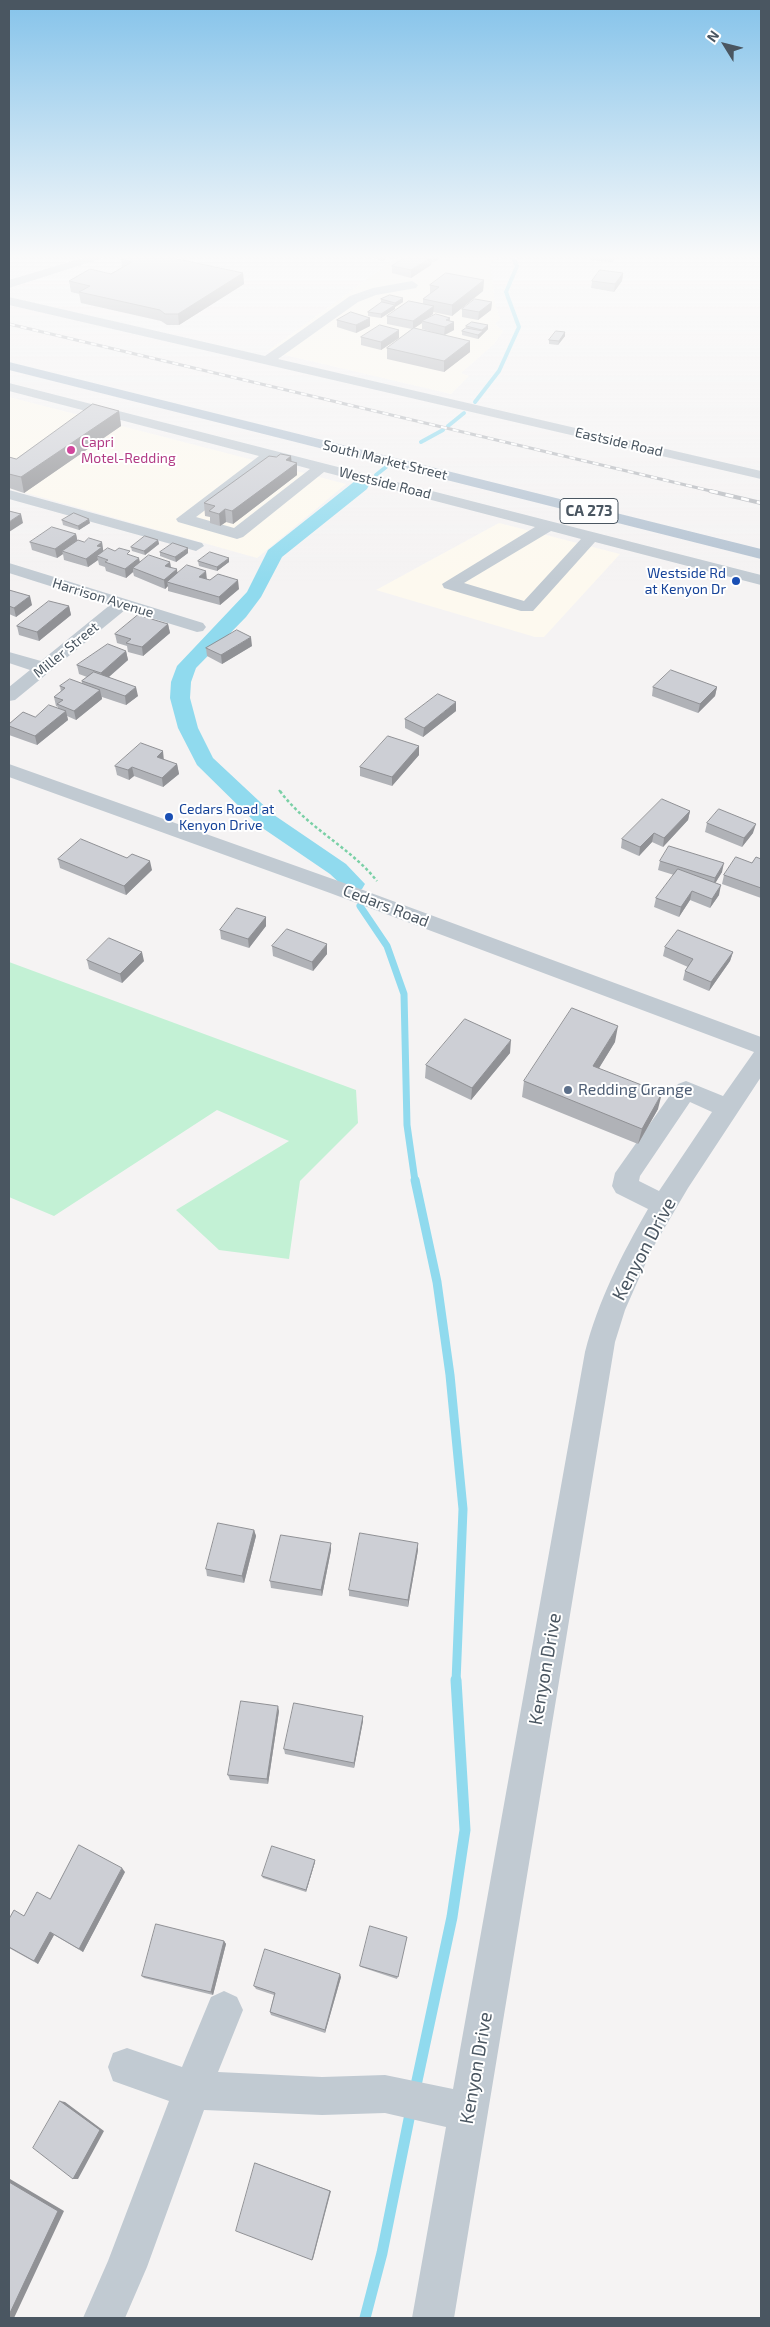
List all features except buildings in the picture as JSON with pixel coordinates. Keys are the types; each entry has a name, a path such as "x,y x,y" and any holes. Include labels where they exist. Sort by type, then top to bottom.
{"main road":[{"name":"South Market Street","path":"11,367 761,554"}],"street":[{"name":"Eastside Road","path":"291,367 761,476"},
{"name":"Westside Road","path":"9,387 761,580"},
{"path":"270,454 184,519 237,534 321,467"},
{"path":"9,494 196,546"},
{"path":"549,525 450,584 527,607 592,536"},
{"name":"Harrison Avenue","path":"9,568 197,627"},
{"name":"Miller Street","path":"9,696 123,604"},
{"path":"9,657 43,668"},
{"name":"Cedars Road","path":"9,770 337,888 761,1046"},
{"name":"Kenyon Drive","path":"433,2318 454,2109 602,1340 620,1288 652,1226 761,1059"},
{"path":"665,1205 624,1186 628,1173 686,1090 728,1109"},
{"path":"104,2318 126,2267 224,2010"},
{"path":"127,2067 192,2090 322,2096 385,2094 454,2109"}],"path":[{"path":"279,790 289,806 304,820 357,856 369,868 397,911"}],"shaded area":[{"path":"334,367 468,367 461,373 469,376 451,394"},
{"path":"9,397 346,484 257,558 9,488"},
{"path":"499,523 620,554 544,637 535,637 376,590"}],"green space":[{"path":"9,962 356,1090 358,1123 300,1181 289,1259 219,1250 176,1210 289,1141 217,1110 54,1216 9,1197"}],"waterway":[{"path":"475,402 501,367"},
{"path":"448,426 464,413"},
{"path":"421,442 443,430"},
{"path":"376,475 386,467"},
{"path":"354,884 338,869 266,820 204,761 188,728 180,698 181,682 187,666 239,613 255,593 274,554 361,485"},
{"path":"360,906 387,946 404,994 407,1125 415,1181"},
{"path":"415,1180 437,1282 450,1375 463,1509 456,1681"},
{"path":"415,2090 452,1917 465,1830 456,1681"},
{"path":"365,2318 382,2253 411,2109"}],"railway":[{"path":"188,367 715,492"},
{"path":"710,491 761,503"}],"place":[{"name":"Capri Motel-Redding","path":"71,450"},
{"name":"Westside Rd at Kenyon Dr","path":"736,581"},
{"name":"Cedars Road at Kenyon Drive","path":"169,817"},
{"name":"Redding Grange","path":"568,1090"}]}
